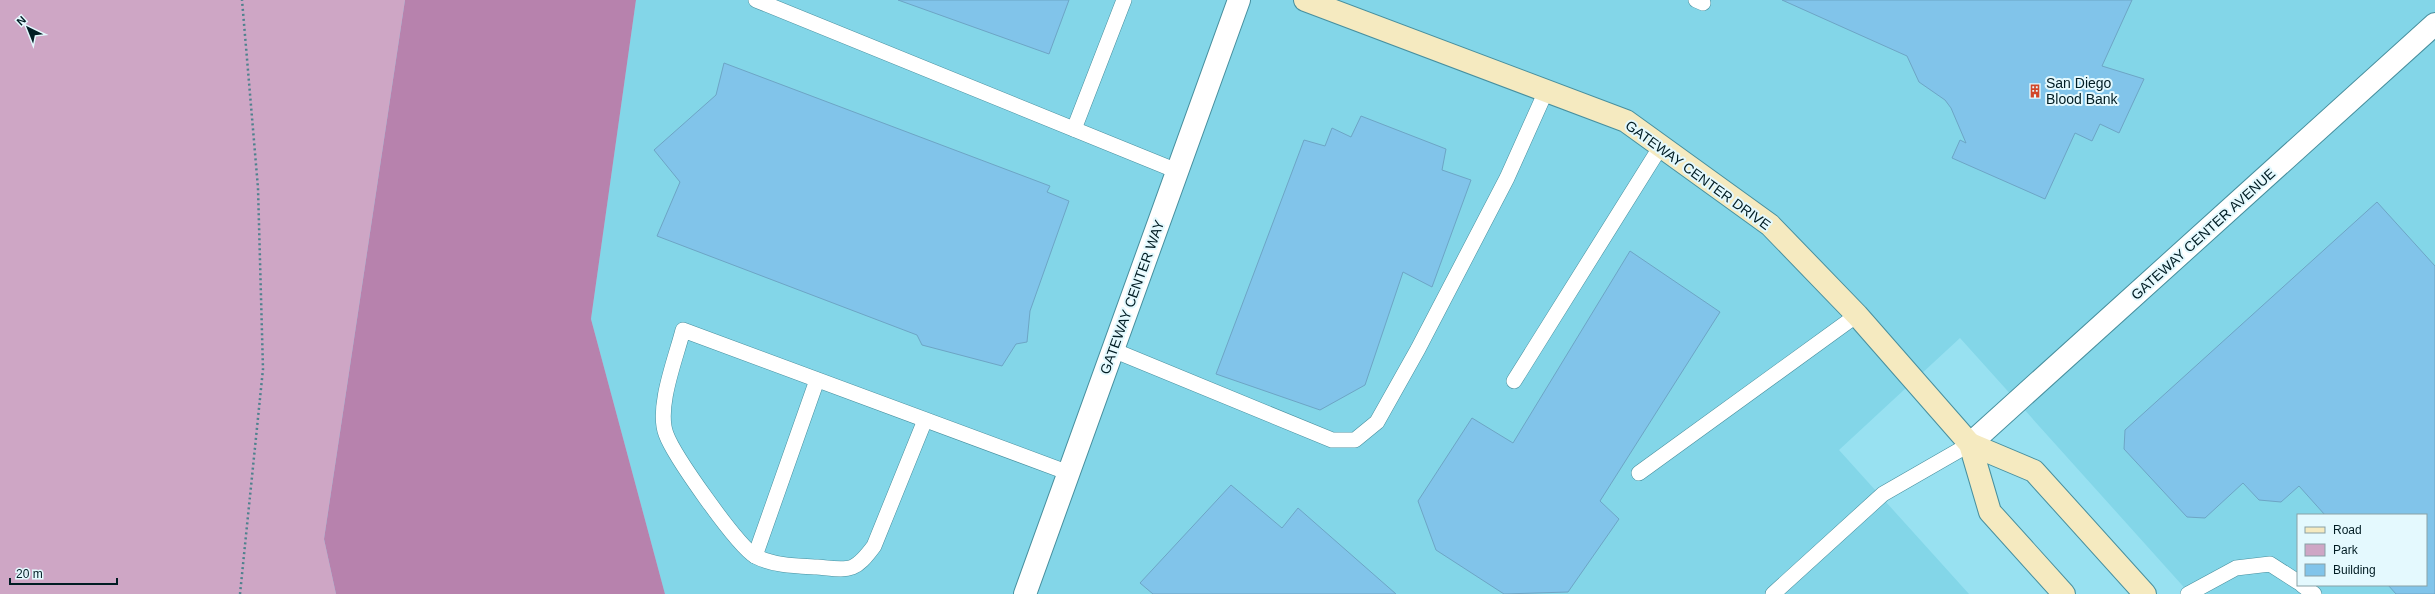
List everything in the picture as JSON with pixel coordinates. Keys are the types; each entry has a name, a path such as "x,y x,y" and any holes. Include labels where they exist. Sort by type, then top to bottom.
{"street":[{"name":"GATEWAY CENTER WAY","path":"1025,594 1239,0"},
{"name":"GATEWAY CENTER DRIVE","path":"1305,0 1626,122 1770,225 1857,316 1970,444 1990,512 2064,594"},
{"name":"GATEWAY CENTER AVENUE","path":"1970,444 2435,24"},
{"name":"GATEWAY CENTER DRIVE","path":"1970,444 2034,471 2145,594"}],"lane":[{"path":"756,0 1177,171"},
{"path":"1074,129 1124,0"},
{"path":"1113,350 1332,440 1355,440 1377,422 1418,349 1507,178 1546,91"},
{"path":"1514,381 1661,146"},
{"path":"1639,473 1857,316"},
{"path":"925,420 874,546 862,563 848,570 780,564 755,556 737,540 680,460 665,433 663,407 684,330 1069,473"},
{"path":"755,556 817,380"},
{"path":"1773,594 1883,494 1970,444"},
{"path":"2188,594 2236,568 2270,564 2297,581"},
{"path":"2303,586 2314,594"}],"path":[{"path":"240,594 263,369 258,188 242,0"}],"shaded area":[{"path":"405,0 636,0 591,319 665,594 336,594 324,539"},
{"path":"636,0 2435,0 2435,594 2190,594 1960,338 1839,450 1969,594 665,594 591,319"}],"green space":[{"path":"0,0 405,0 324,539 336,594 0,594"}],"building":[{"path":"898,0 1069,0 1049,54"},
{"name":"San Diego Blood Bank","path":"1782,0 2132,0 2102,66 2144,79 2119,133 2100,124 2092,141 2075,133 2045,199 1952,158 1960,140 1966,143 1951,108 1945,100 1919,82 1907,56"},
{"path":"724,63 1050,186 1047,192 1069,201 1030,311 1027,342 1016,344 1002,366 922,345 917,335 657,236 680,182 654,150 716,95"},
{"path":"1361,116 1446,149 1442,170 1471,180 1432,287 1403,272 1365,385 1320,410 1216,374 1304,140 1325,146 1332,128 1351,137"},
{"path":"2377,202 2435,266 2435,594 2396,594 2389,586 2427,586 2427,514 2324,514 2299,486 2281,502 2259,500 2243,483 2205,518 2187,517 2124,449 2125,430"},
{"path":"1630,251 1720,312 1600,501 1619,519 1568,592 1504,594 1436,550 1418,501 1472,418 1513,443"},
{"path":"1231,485 1282,528 1298,508 1396,594 1153,594 1140,583"}],"place":[{"name":"San Diego Blood Bank","path":"2035,91"}]}
